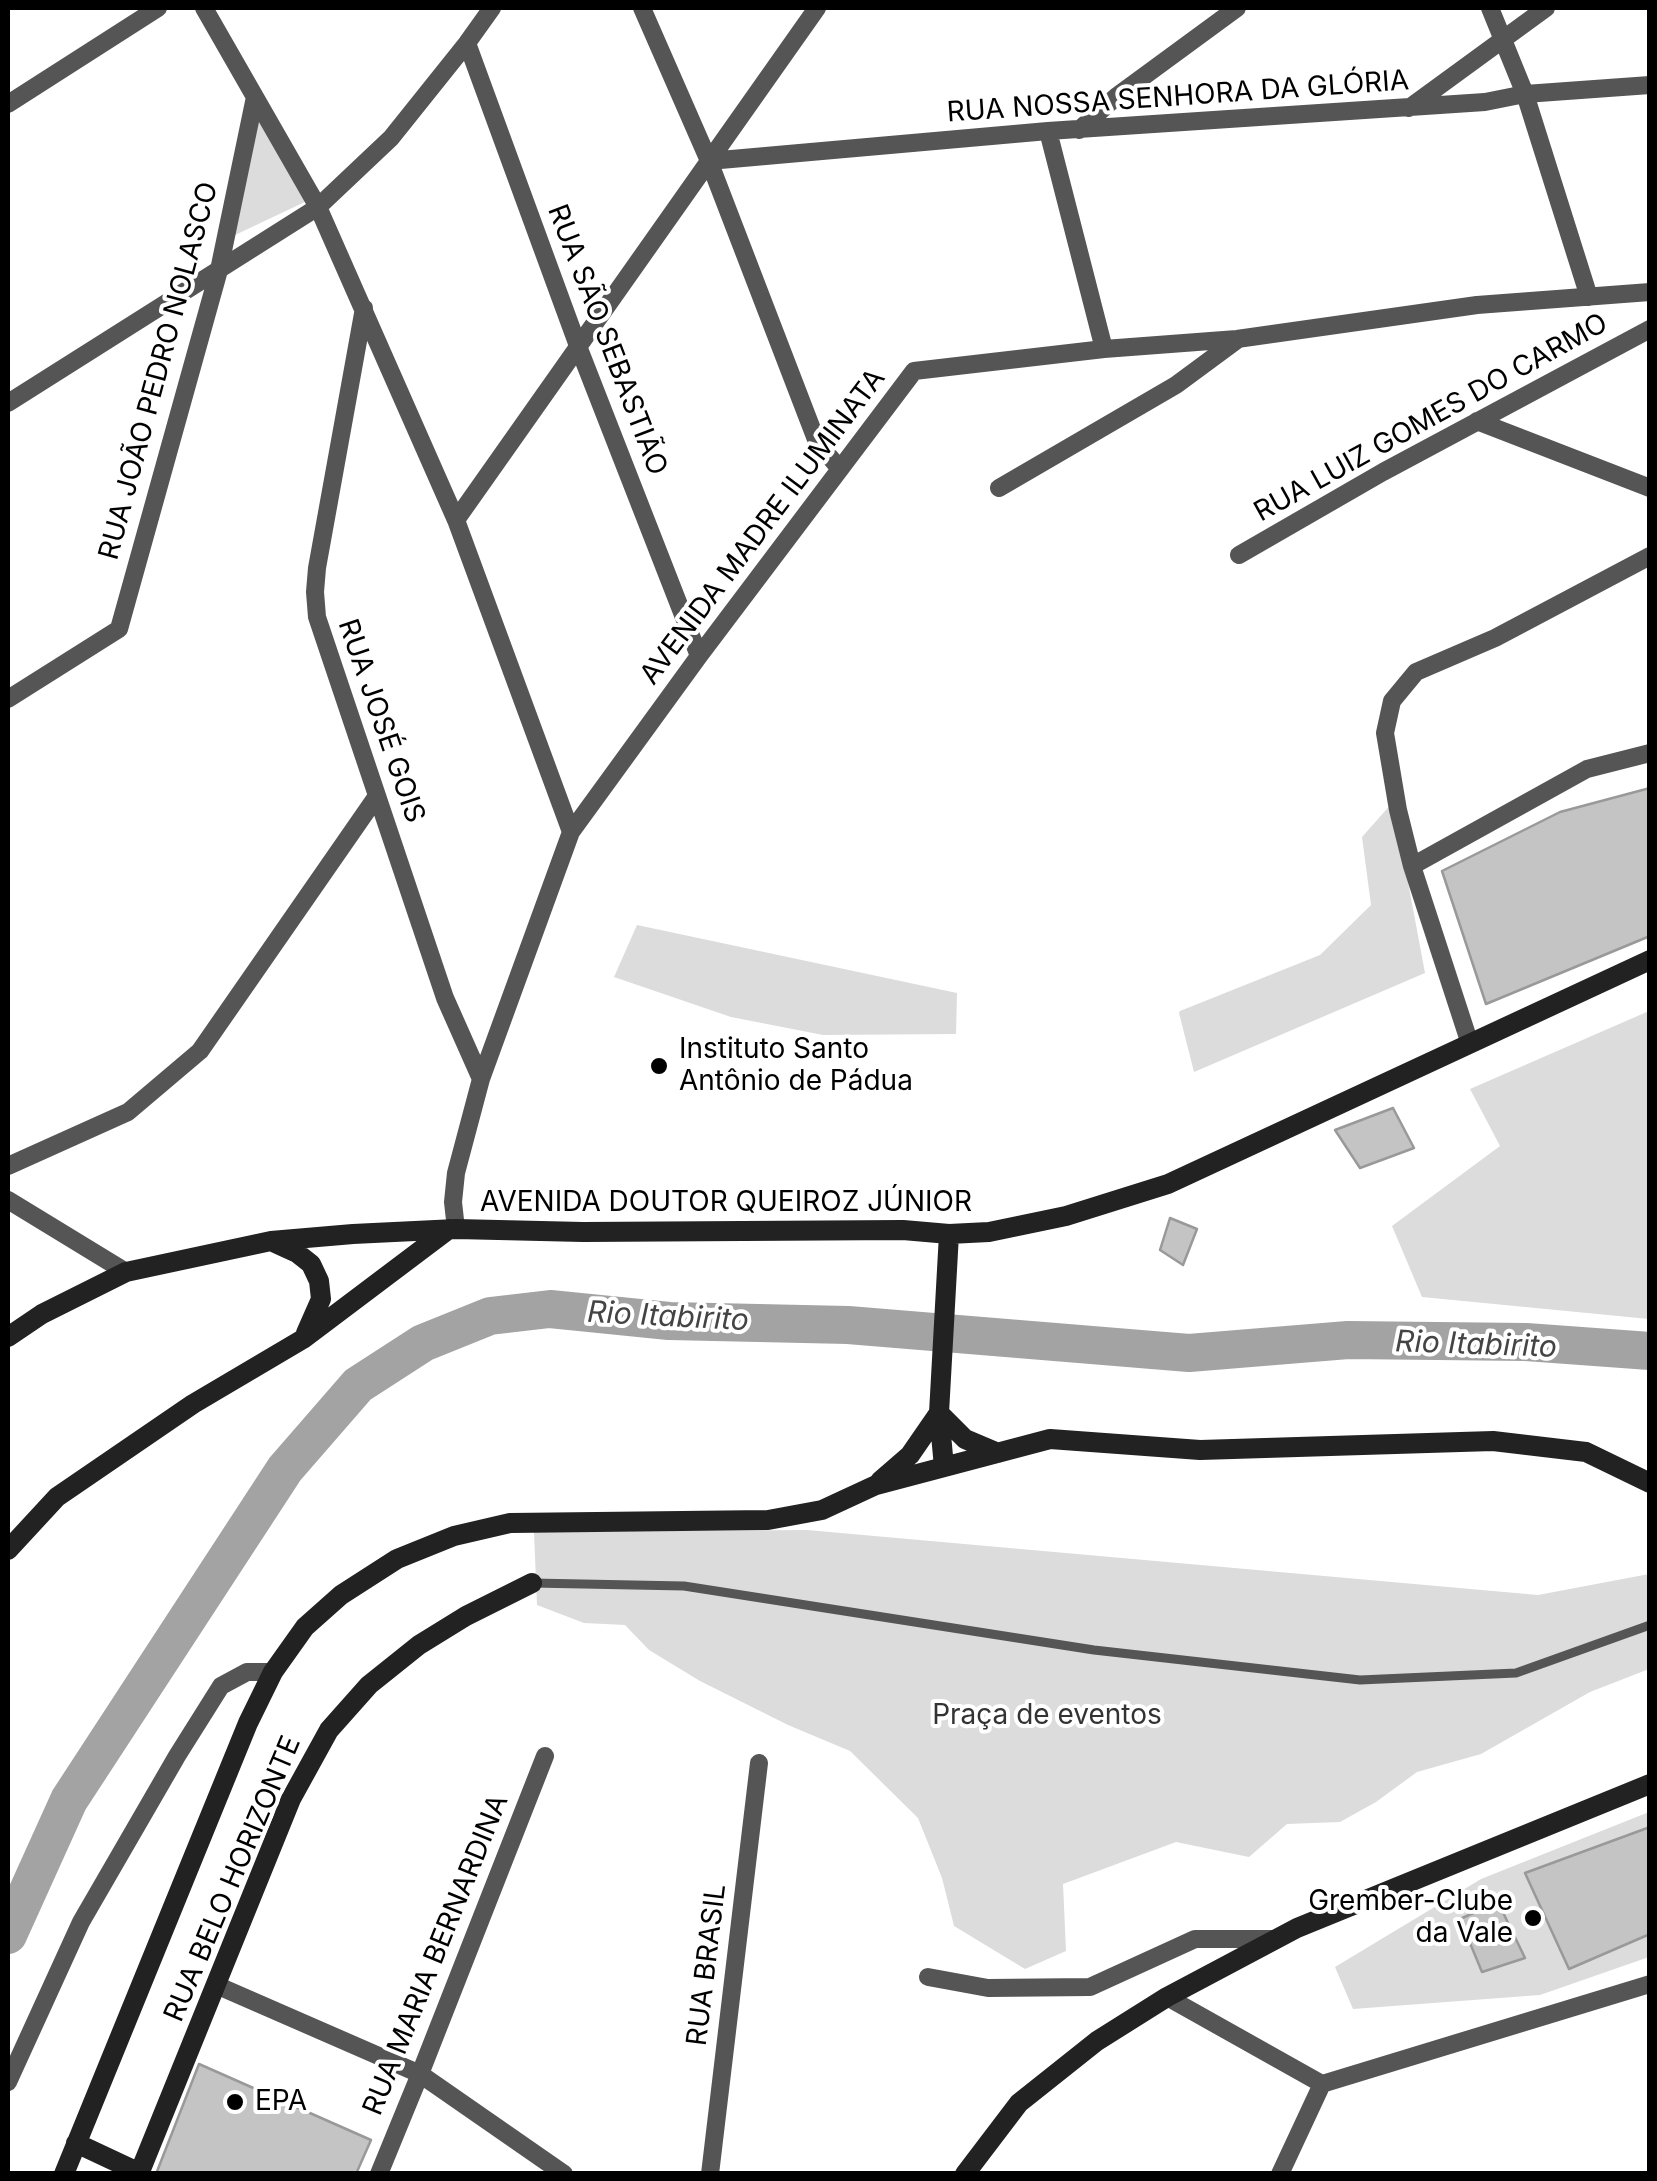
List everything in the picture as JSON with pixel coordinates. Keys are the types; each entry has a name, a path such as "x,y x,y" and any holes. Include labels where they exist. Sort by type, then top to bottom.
{"main road":[{"name":"AVENIDA DOUTOR QUEIROZ JÚNIOR","path":"8,1337 42,1314 126,1272 270,1241 453,1229 903,1230 949,1234 989,1232 1066,1216 1168,1184 1650,960"},
{"path":"8,1550 57,1497 193,1404 303,1339 453,1229"},
{"path":"944,1467 940,1405 949,1234"},
{"path":"270,1241 297,1252 311,1264 320,1281 321,1299 303,1339"},
{"path":"940,1405 965,1439 998,1453"},
{"path":"876,1485 910,1455 940,1405"},
{"path":"64,2174 248,1723 273,1672 305,1627 341,1595 398,1559 454,1536 510,1523 768,1520 822,1510 876,1485 1050,1439 1200,1450 1493,1441 1586,1452 1650,1482"},
{"name":"RUA BELO HORIZONTE","path":"139,2173 291,1799 329,1730 369,1685 403,1656 466,1616 532,1583"},
{"path":"965,2174 1019,2103 1097,2041 1167,1998 1296,1928 1650,1784"},
{"path":"76,2143 139,2173"}],"street":[{"path":"8,104 158,8"},
{"path":"204,8 318,207 364,308 456,520 571,832"},
{"path":"8,403 318,207 391,138 492,8"},
{"path":"642,8 709,161 818,442 840,469"},
{"path":"456,520 817,8"},
{"path":"1079,130 1116,96 1237,8"},
{"path":"1490,8 1526,94 1589,297"},
{"path":"1408,108 1546,8"},
{"name":"RUA SÃO SEBASTIÃO","path":"467,43 578,346 699,656"},
{"name":"RUA NOSSA SENHORA DA GLÓRIA","path":"709,161 1048,131 1485,102 1526,94 1650,85"},
{"name":"RUA JOÃO PEDRO NOLASCO","path":"8,699 119,629 219,270 255,97"},
{"path":"1048,131 1104,348"},
{"name":"AVENIDA MADRE ILUMINATA","path":"453,1229 456,1173 481,1080 571,832 914,371 1104,348 1238,340 1477,305 1650,292"},
{"name":"RUA JOSÉ GOIS","path":"364,308 316,568 317,617 446,998 481,1080"},
{"name":"RUA LUIZ GOMES DO CARMO","path":"1239,554 1650,329"},
{"path":"999,488 1176,385 1238,340"},
{"path":"1477,421 1650,488"},
{"path":"1470,1044 1412,866 1398,810 1386,733 1392,701 1416,672 1495,638 1650,556"},
{"path":"1412,866 1587,769 1650,753"},
{"path":"8,1166 128,1112 200,1051 377,796"},
{"path":"8,1200 126,1272"},
{"path":"8,2082 81,1922 222,1686 246,1672 273,1672"},
{"name":"RUA MARIA BERNARDINA","path":"378,2174 544,1756"},
{"name":"RUA BRASIL","path":"710,2174 758,1762"},
{"path":"928,1977 988,1988 1090,1987 1195,1939 1275,1939"},
{"path":"1167,1998 1322,2084 1650,1984"},
{"path":"216,1985 420,2074 564,2174"},
{"path":"1280,2174 1322,2084"}],"lane":[{"path":"532,1583 684,1586 1094,1650 1360,1680 1516,1673 1650,1625"}],"green space":[{"path":"258,112 309,200 233,236"},
{"path":"1393,802 1425,973 1194,1072 1180,1011 1320,955 1371,905 1362,837"},
{"path":"637,925 957,993 956,1034 823,1035 731,1017 614,977"},
{"path":"1649,1011 1649,1319 1422,1297 1392,1226 1500,1146 1470,1089"},
{"name":"Praça de eventos","path":"807,1530 1538,1595 1649,1574 1649,1669 1590,1692 1481,1754 1417,1772 1340,1822 1287,1824 1249,1857 1176,1842 1063,1884 1066,1951 1025,1969 954,1926 942,1878 918,1818 850,1751 700,1681 649,1650 625,1625 584,1623 537,1605 534,1532"},
{"name":"Grember-Clube da Vale","path":"1649,1812 1649,1957 1540,1995 1353,2009 1335,1967 1481,1879"}],"building":[{"path":"1650,788 1650,936 1486,1004 1442,871 1560,812"},
{"path":"1393,1108 1414,1148 1360,1168 1335,1130"},
{"path":"1170,1218 1197,1229 1183,1265 1160,1250"},
{"path":"1650,1827 1650,1934 1569,1969 1525,1873"},
{"path":"1498,1902 1525,1958 1482,1972 1460,1919"},
{"name":"EPA","path":"199,2064 371,2140 356,2174 156,2174"}],"waterway":[{"name":"Rio Itabirito","path":"8,1935 69,1800 285,1469 358,1385 423,1343 490,1316 550,1309 669,1321 848,1325 1189,1353 1348,1340 1526,1342 1650,1351"}],"place":[{"name":"Instituto Santo Antônio de Pádua","path":"659,1066"},
{"name":"Grember-Clube da Vale","path":"1533,1918"},
{"name":"EPA","path":"235,2102"}]}
